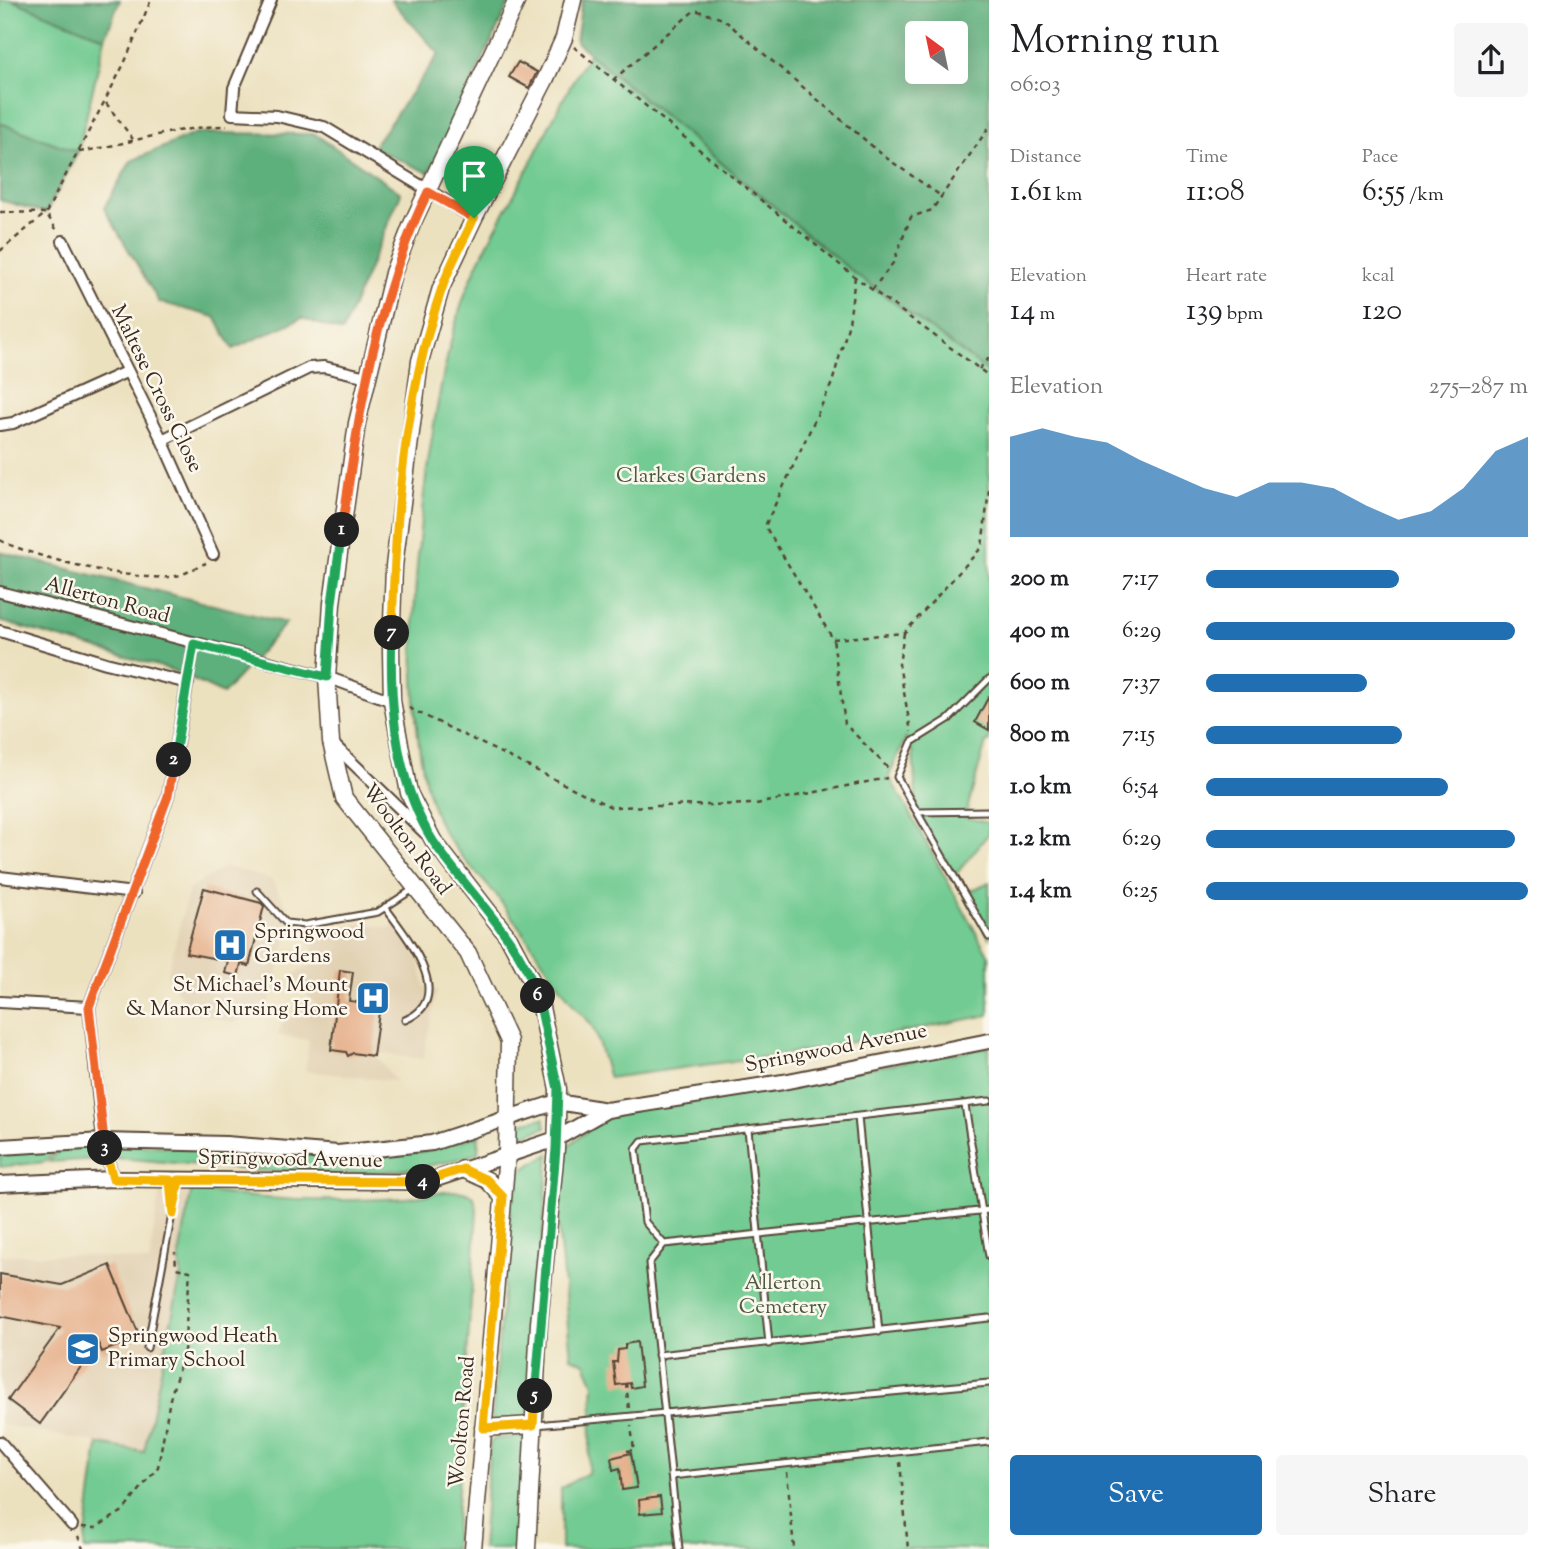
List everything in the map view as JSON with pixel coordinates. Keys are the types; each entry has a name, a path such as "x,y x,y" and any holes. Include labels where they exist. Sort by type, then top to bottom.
{"main road":[{"name":"Woolton Road","path":"473,1549 507,1154 509,1041 468,953 344,798 331,742 327,677 332,603 358,423 393,273 517,0"},
{"name":"Woolton Road","path":"527,1549 539,1323 558,1089 538,993 509,938 433,840 409,793 392,701 394,566 420,361 441,288 564,38 573,0"},
{"path":"463,1169 487,1180 503,1197"},
{"path":"483,1428 533,1425"}],"street":[{"path":"271,0 234,88 232,114 277,116 324,127 474,218"},
{"name":"Maltese Cross Close","path":"63,241 125,372 162,440 213,554"},
{"path":"162,440 309,369 332,368 367,377"},
{"path":"0,425 13,423 125,372"},
{"name":"Allerton Road","path":"0,593 327,677 392,701"},
{"path":"0,631 106,663 188,683"},
{"path":"113,1179 103,1141 89,1007 134,893 168,796 194,644"},
{"path":"331,742 433,840"},
{"path":"0,877 134,893"},
{"path":"0,1002 89,1007"},
{"name":"Springwood Avenue","path":"0,1147 103,1141 226,1144 338,1153 432,1143 557,1102 607,1110 783,1082 989,1041"},
{"name":"Springwood Avenue","path":"0,1184 113,1179 427,1182 556,1139 607,1110"},
{"path":"0,1442 72,1525"}],"lane":[{"path":"989,679 949,719 912,742 897,777 989,937"},
{"path":"917,812 989,811"},
{"path":"257,891 286,923 305,925 378,912 415,888"},
{"path":"385,907 427,973 427,1005 419,1014 405,1020"},
{"path":"664,1244 645,1222 636,1149 639,1143 649,1138 989,1101"},
{"path":"965,1105 989,1256"},
{"path":"858,1117 879,1332"},
{"path":"748,1129 769,1344"},
{"path":"147,1348 179,1180"},
{"path":"678,1549 649,1264 664,1244 989,1210"},
{"path":"658,1355 989,1318"},
{"path":"533,1425 630,1419 989,1383"},
{"path":"671,1476 989,1442"}],"path":[{"path":"0,251 46,213 104,102 151,0"},
{"path":"613,80 695,10 723,19 885,157 941,196"},
{"path":"564,38 855,277 989,376"},
{"path":"104,102 135,142"},
{"path":"78,152 135,142 194,126 233,126 232,114"},
{"path":"872,290 893,263 911,217 932,209 989,127"},
{"path":"0,212 46,213"},
{"path":"46,213 63,241"},
{"path":"855,277 849,323 832,383 765,526 834,639 845,724 897,777"},
{"path":"979,369 989,358"},
{"path":"912,742 899,664 904,634 982,547 989,490"},
{"path":"0,540 58,559 139,577 176,576 215,559 213,554"},
{"path":"982,547 989,548"},
{"path":"58,559 60,551"},
{"path":"834,639 904,634"},
{"path":"392,701 611,807 756,804 897,777"},
{"path":"72,1525 95,1528 123,1511 158,1467 170,1399 184,1351 190,1271 176,1268 175,1247"},
{"path":"626,1383 634,1450 627,1451"},
{"path":"898,1451 908,1549"},
{"path":"786,1463 794,1549"},
{"path":"72,1525 83,1549"}],"shaded area":[{"name":"Springwood Gardens","path":"225,867 271,879 293,916 270,1001 234,1023 189,1011 167,974 189,889"},
{"name":"St Michael's Mount & Manor Nursing Home","path":"360,923 391,928 396,924 419,959 425,986 437,990 423,1059 373,1052 396,1081 305,1071 309,1040 278,1035 283,1021 316,1006 293,975 321,960 309,943"},
{"name":"Springwood Heath Primary School","path":"160,1188 192,1189 179,1256 181,1273 144,1452 0,1424 0,1255 81,1255 149,1262"}],"green space":[{"path":"0,0 12,0 105,38 78,152 0,123"},
{"path":"12,0 120,0 105,38"},
{"path":"391,0 511,0 429,173 372,148 439,54"},
{"path":"582,0 989,0 989,372 854,273 576,42"},
{"name":"Clarkes Gardens","path":"589,54 854,273 989,372 989,742 986,742 965,817 989,823 989,833 954,877 917,812 913,753 906,738 889,776 989,956 989,1015 806,1051 609,1078 592,1026 573,1004 495,894 442,829 425,780 416,718 414,646 424,492 435,419 448,354 462,303 476,267"},
{"path":"0,123 78,152 46,213 0,200"},
{"path":"196,133 315,134 401,193 342,332 302,318 233,349 215,317 159,302 104,208 131,161"},
{"path":"0,552 286,623 223,694 172,670 0,621"},
{"path":"989,882 989,937 964,894"},
{"name":"Allerton Cemetery","path":"989,1047 989,1549 561,1549 561,1488 588,1473 594,1384 585,1363 571,1357 558,1224 564,1149 608,1114"},
{"path":"544,1118 546,1127 523,1136 518,1131 520,1123"},
{"path":"479,1135 478,1153 434,1165 343,1174 251,1170 114,1158 113,1144 364,1155 425,1151"},
{"path":"60,1144 45,1162 0,1167 0,1151"},
{"path":"101,1144 101,1159 49,1162 62,1145"},
{"path":"549,1154 527,1422 492,1420 513,1175"},
{"path":"192,1189 299,1200 406,1198 451,1191 467,1193 474,1197 477,1211 454,1549 84,1549 98,1444 144,1452 181,1274 179,1256"},
{"path":"521,1436 526,1444 521,1504 522,1549 482,1549 490,1443 494,1439"}],"building":[{"path":"518,62 537,72 529,88 509,77"},
{"path":"989,696 989,730 975,722"},
{"path":"204,888 264,906 249,966 241,964 238,976 225,973 228,961 186,953"},
{"path":"340,970 353,972 349,1001 380,1005 373,1056 353,1053 348,1056 346,1052 331,1050"},
{"path":"110,1265 140,1337 102,1352 98,1343 40,1424 8,1400 60,1328 0,1316 0,1274 62,1285"},
{"path":"637,1342 642,1386 631,1388 630,1383 616,1385 613,1362 617,1362 618,1350 625,1349 625,1344"},
{"path":"631,1453 637,1488 622,1490 620,1468 613,1470 611,1458"},
{"path":"660,1497 662,1512 640,1514 639,1500"}],"place":[{"name":"Springwood Gardens","path":"230,945"},
{"name":"St Michael's Mount & Manor Nursing Home","path":"373,998"},
{"name":"Springwood Heath Primary School","path":"83,1349"}],"route":[{"path":"428,192 474,218 441,288 420,361 394,566 391,650 392,701 409,793 433,840 509,938 538,993 558,1089 556,1149 539,1323 533,1425 483,1428 503,1197 493,1186 487,1180 463,1169 427,1182 179,1180 173,1214 170,1180 113,1179 103,1141 89,1007 134,893 168,796 194,644 327,677 332,603 362,396 393,273 428,192"}]}
